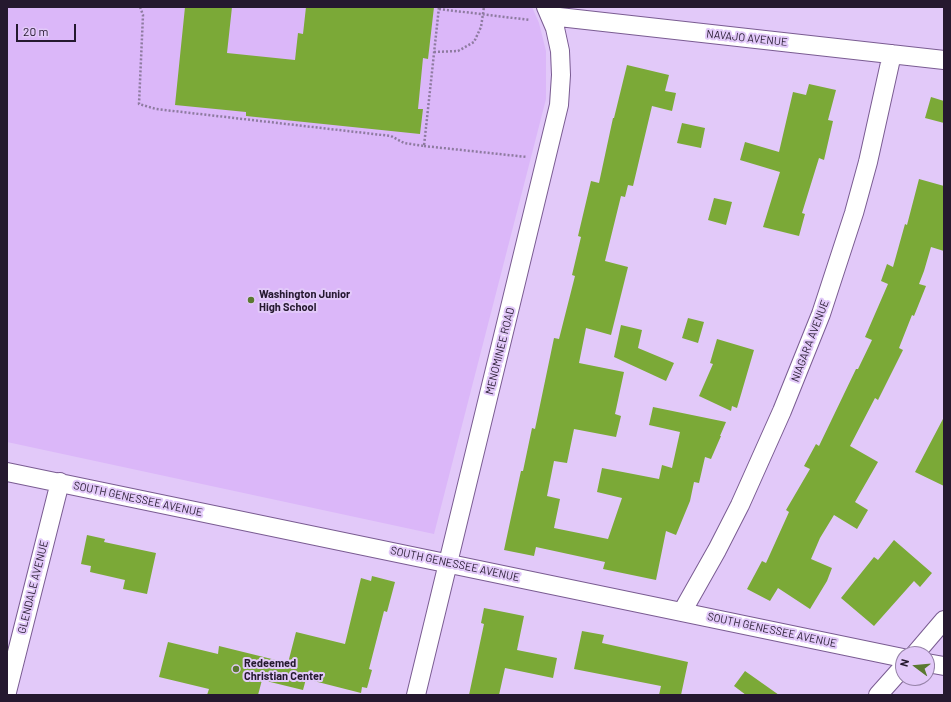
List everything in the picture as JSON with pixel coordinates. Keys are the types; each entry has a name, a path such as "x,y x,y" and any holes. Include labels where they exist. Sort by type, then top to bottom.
{"street":[{"name":"NAVAJO AVENUE","path":"548,11 944,60"},
{"name":"MENOMINEE ROAD","path":"416,695 559,105 561,75 560,51 555,28 548,11"},
{"name":"NIAGARA AVENUE","path":"682,612 718,550 740,505 782,411 821,314 854,213 868,162 892,54"},
{"name":"SOUTH GENESSEE AVENUE","path":"7,472 895,656"},
{"name":"GLENDALE AVENUE","path":"7,692 60,482"},
{"path":"922,646 944,620"},
{"path":"878,695 895,677"}],"path":[{"path":"140,7 143,15 139,104 156,109 391,136 404,143 424,146 532,158"},
{"path":"434,52 458,51 474,42 481,27 484,7"},
{"path":"424,146 439,8 530,20"}],"shaded area":[{"name":"Washington Junior High School","path":"7,7 532,7 539,23 546,51 546,99 434,534 7,442"}],"building":[{"path":"185,7 232,7 227,53 295,60 298,33 303,34 306,7 434,7 428,59 423,58 418,109 423,109 420,134 246,116 246,112 175,105"},
{"path":"627,65 669,75 665,91 676,93 672,111 652,106 633,186 628,185 625,197 621,196 605,261 628,267 611,335 586,328 579,363 624,372 615,414 621,416 616,437 574,429 567,463 554,461 547,496 560,499 554,528 608,539 622,498 597,492 602,468 659,479 662,465 672,468 680,432 649,425 653,407 726,422 711,459 705,457 699,483 694,482 690,501 676,535 666,531 656,580 603,569 605,562 536,547 534,556 504,550 532,428 535,429 554,338 559,339 575,276 572,275 581,237 578,236 591,181 599,183 613,118"},
{"path":"809,84 836,90 828,120 833,121 824,160 819,158 802,213 805,214 799,236 763,227 780,172 740,160 745,142 779,152 793,92 806,95"},
{"path":"931,97 944,101 944,123 925,118"},
{"path":"682,123 705,128 701,148 677,143"},
{"path":"919,179 944,186 944,251 931,247 919,284 926,286 914,316 912,315 899,348 903,350 878,400 875,398 850,446 878,462 855,502 868,510 857,529 834,515 820,538 811,559 832,568 827,581 810,609 778,588 770,601 747,589 762,561 766,563 789,512 786,510 810,469 804,466 816,444 819,446 856,369 858,369 872,340 865,337 888,284 881,281 887,264 893,267 905,224 907,225"},
{"path":"714,198 732,202 726,225 708,220"},
{"path":"688,318 704,322 698,343 682,338"},
{"path":"621,325 642,330 638,348 674,363 666,381 614,357"},
{"path":"717,339 754,350 737,408 732,406 731,411 699,396 713,364 710,363"},
{"path":"944,417 944,486 915,472"},
{"path":"87,535 105,539 104,542 156,553 147,594 123,589 125,580 90,572 91,566 81,564"},
{"path":"894,540 932,573 920,587 914,581 874,626 841,598 874,557 878,560"},
{"path":"372,576 395,582 387,612 384,611 369,669 372,670 367,688 362,687 361,693 306,679 303,690 262,680 258,695 207,695 209,689 159,677 168,642 218,654 219,646 288,663 296,632 345,644 361,578 371,581"},
{"path":"484,608 524,616 517,650 557,658 553,678 505,668 499,695 469,695 484,624 481,623"},
{"path":"582,631 604,635 602,643 688,662 681,695 659,695 661,686 574,669"},
{"path":"745,671 779,695 746,695 734,686"}],"place":[{"name":"Washington Junior High School","path":"251,300"},
{"name":"Redeemed Christian Center","path":"236,669"}]}
